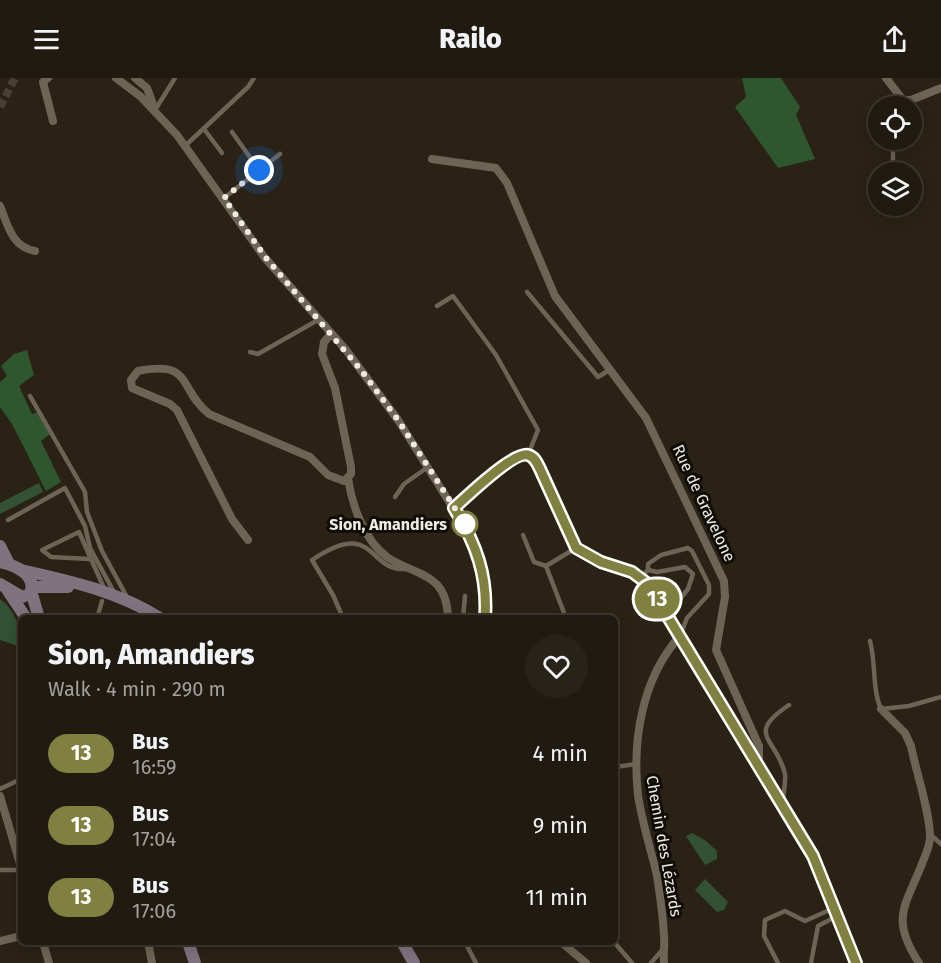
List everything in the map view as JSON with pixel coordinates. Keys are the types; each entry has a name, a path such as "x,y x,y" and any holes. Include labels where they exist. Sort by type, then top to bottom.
{"street":[{"path":"48,78 43,82 53,121"},
{"path":"116,78 155,110 185,146 266,258 371,384 454,508 480,558 486,591 485,615"},
{"path":"135,78 147,88 155,110"},
{"path":"886,78 897,96"},
{"path":"920,96 941,88"},
{"name":"Rue de Gravelone","path":"432,159 496,168 507,183 555,296 651,427 724,581 725,597 716,650 759,746 759,758 756,761 813,856 856,963"},
{"path":"0,206 14,240 27,250 35,251"},
{"path":"331,334 324,342 322,354 335,388 351,467 348,478 357,515 369,536 386,556 408,568 419,570 443,591 447,615"},
{"path":"248,540 232,519 177,410 170,404 132,388 131,380 134,373 161,368 177,372 184,378 198,404 209,414 310,457 339,482 348,478"},
{"path":"454,508 521,455 528,455 535,459 576,548 601,562 641,577 667,615 756,761"},
{"path":"0,546 10,566 29,576 38,615"},
{"path":"10,566 92,586 109,597"},
{"path":"3,586 21,596 27,596 32,589 54,586 129,601 155,615"},
{"path":"3,586 24,615"},
{"name":"Chemin des Lézards","path":"664,963 657,878 639,797 636,764 638,735 650,686 664,655 680,636"},
{"path":"881,709 905,733 911,746 930,834 927,850 905,898 903,915 907,945 919,963"},
{"path":"0,796 18,858"},
{"path":"0,941 18,937"},
{"path":"44,945 49,963"},
{"path":"149,945 152,963"},
{"path":"189,945 196,963"},
{"path":"194,945 196,963"},
{"path":"404,945 414,963"},
{"path":"565,945 586,963"}],"lane":[{"path":"155,110 175,78"},
{"path":"185,146 254,78"},
{"path":"204,129 222,153"},
{"path":"232,132 259,170"},
{"path":"224,198 280,154"},
{"path":"527,292 598,377 610,369"},
{"path":"437,306 453,296 496,355 538,430 528,455"},
{"path":"250,352 258,354 318,320"},
{"path":"30,396 85,492 87,512 102,551 129,601"},
{"path":"396,497 404,484 428,467"},
{"path":"8,520 65,488 85,526 90,548 109,597"},
{"path":"89,559 51,557 42,550 80,532 89,559 109,597"},
{"path":"523,535 534,562 546,566 576,548"},
{"path":"342,615 333,594 312,560 321,554 355,542 366,546 390,566 403,570 408,568"},
{"path":"641,577 648,570 648,564 661,555 688,548 696,560 708,585 709,594 687,618 680,636"},
{"path":"546,566 565,615"},
{"path":"648,570 657,572 685,567 693,574 688,589 667,615"},
{"path":"463,615 465,596"},
{"path":"98,615 109,597"},
{"path":"870,641 876,672 876,698 881,709 909,706 941,697"},
{"path":"783,805 785,774 765,731 767,723 789,705"},
{"path":"618,767 636,764"},
{"path":"0,789 18,780"},
{"path":"930,834 941,844"},
{"path":"0,870 18,868"},
{"path":"778,963 764,936 765,920 785,911 805,921 835,912"},
{"path":"811,963 818,926 835,912"},
{"path":"617,945 632,963"},
{"path":"466,946 476,963"},
{"path":"651,963 664,948"}],"green space":[{"path":"742,78 781,78 800,107 796,115 815,159 778,168 735,107 746,97"},
{"path":"27,350 34,375 19,386 32,414 39,412 50,434 41,441 61,482 46,491 12,424 0,407 0,382 7,376 1,366 14,354"},
{"path":"39,483 43,492 0,514 0,503"},
{"path":"0,599 6,604 17,622 18,648 0,640"},
{"path":"692,833 717,851 717,859 705,865 686,836"},
{"path":"705,879 728,902 724,910 717,912 695,890"}],"tunnel":[{"path":"0,107 15,78"}],"bus line":[{"name":"13","path":"485,615 486,591 480,558 475,543 454,508 510,462 521,455 528,455 535,459 576,548 601,562 632,572 648,584 813,856 856,963"}],"place":[{"name":"Sion, Amandiers","path":"465,524"}],"route":[{"path":"259,170 224,198 266,258 346,350 398,420 466,526 465,524"}]}
